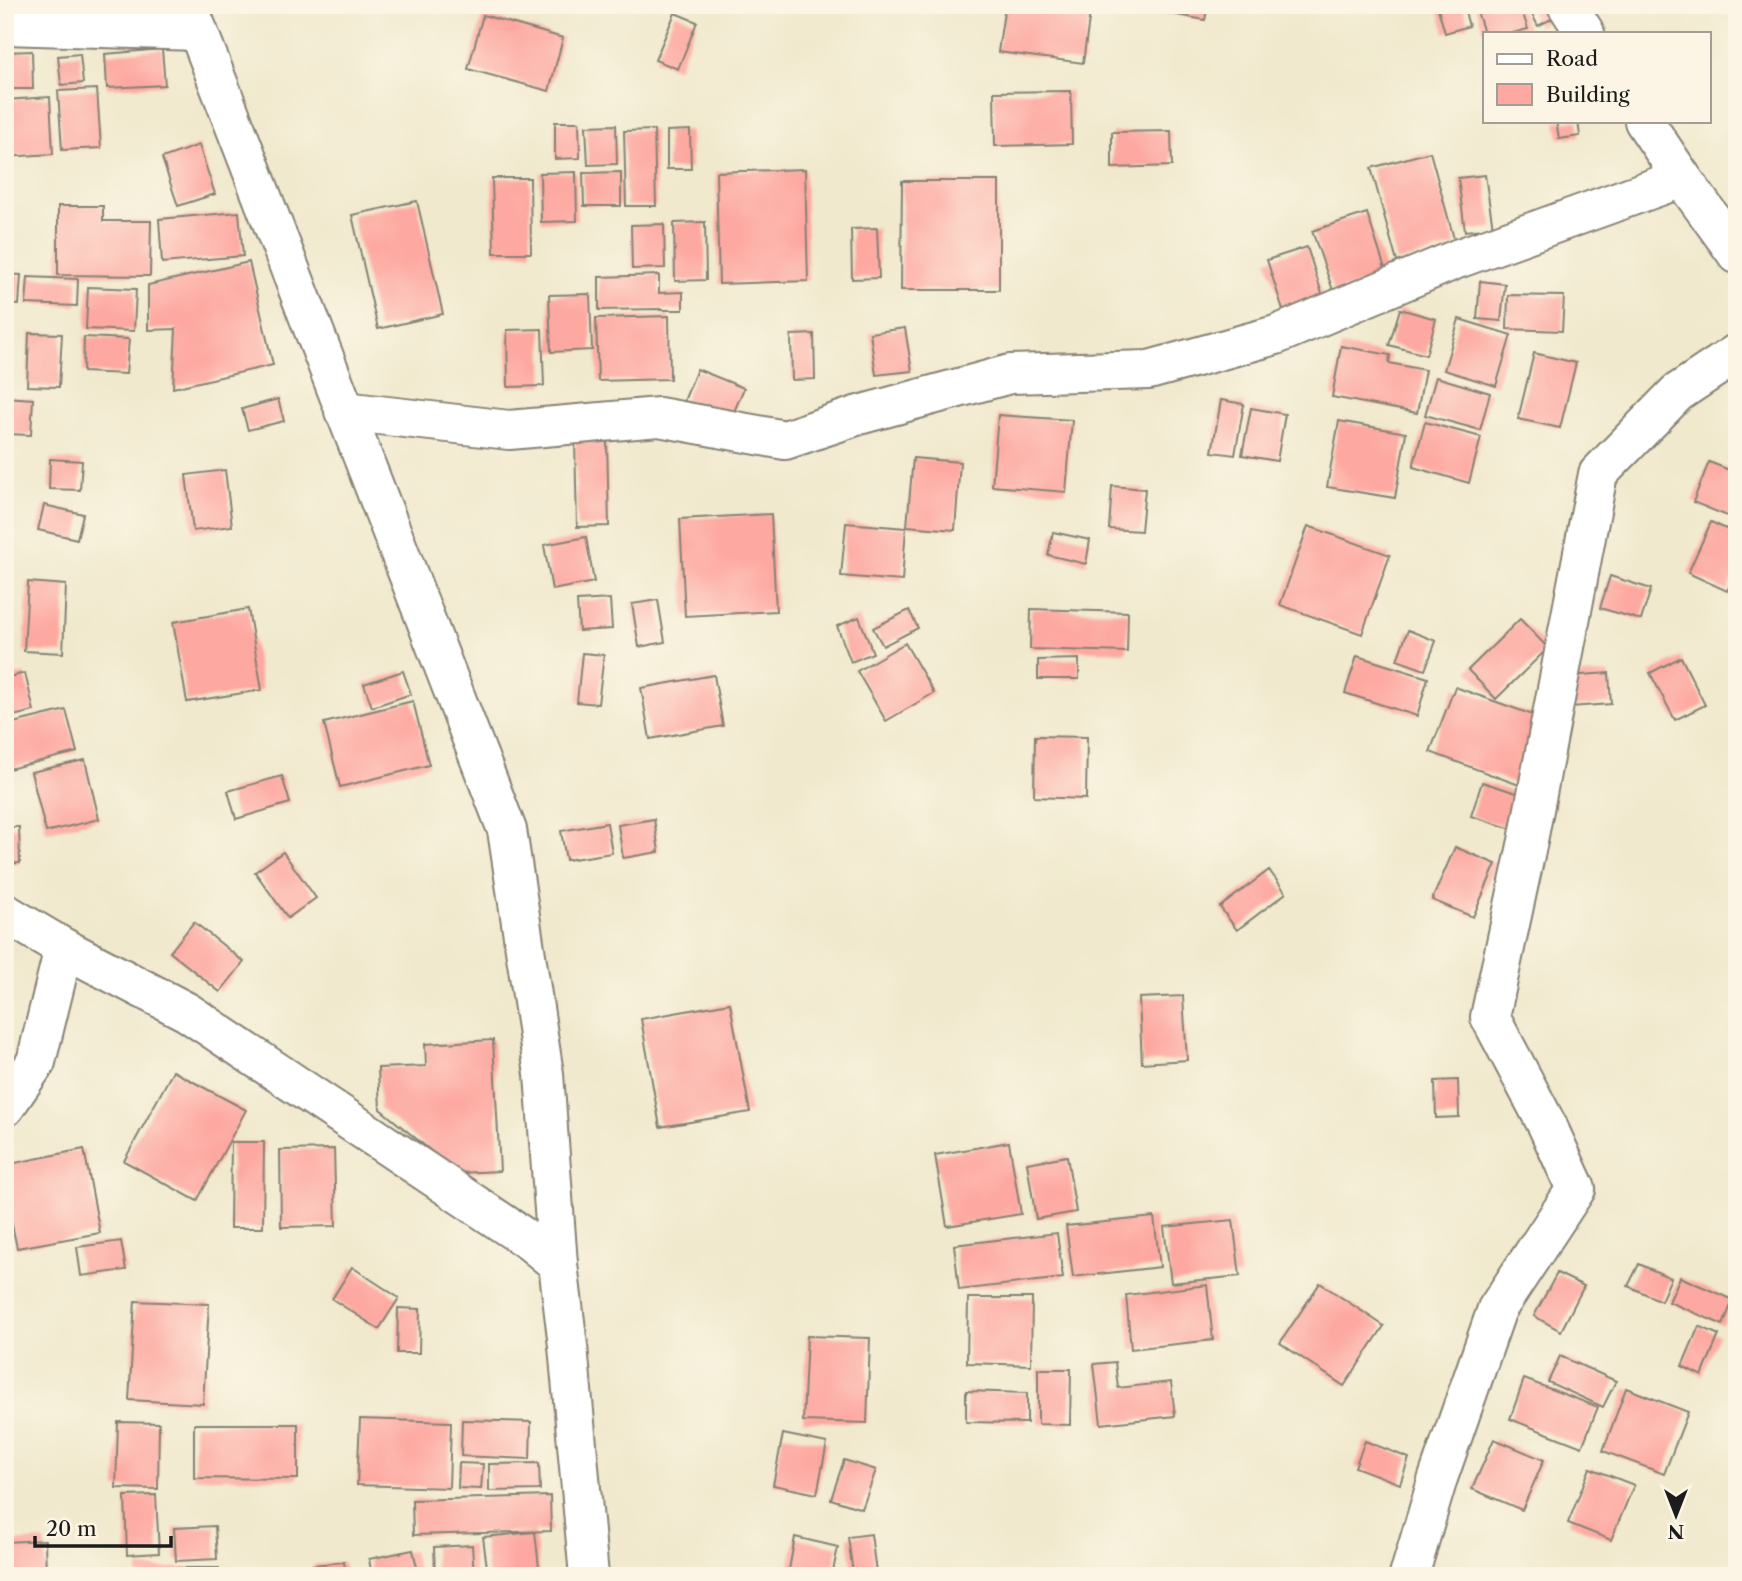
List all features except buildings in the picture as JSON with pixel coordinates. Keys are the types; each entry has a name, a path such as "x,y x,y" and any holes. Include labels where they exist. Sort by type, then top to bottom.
{"street":[{"path":"1567,5 1585,32"},
{"path":"5,25 193,18 507,830 544,1074 558,1264 589,1576"},
{"path":"1645,122 1737,254"},
{"path":"344,411 509,430 659,417 785,440 859,415 1010,374 1149,370 1276,335 1457,259 1682,178"},
{"path":"1409,1576 1438,1478 1497,1309 1576,1189 1547,1125 1490,1017 1528,841 1598,474 1677,393 1737,353"},
{"path":"5,913 64,948 187,1012 531,1242 558,1264"},
{"path":"5,1107 36,1062 64,948"}]}
